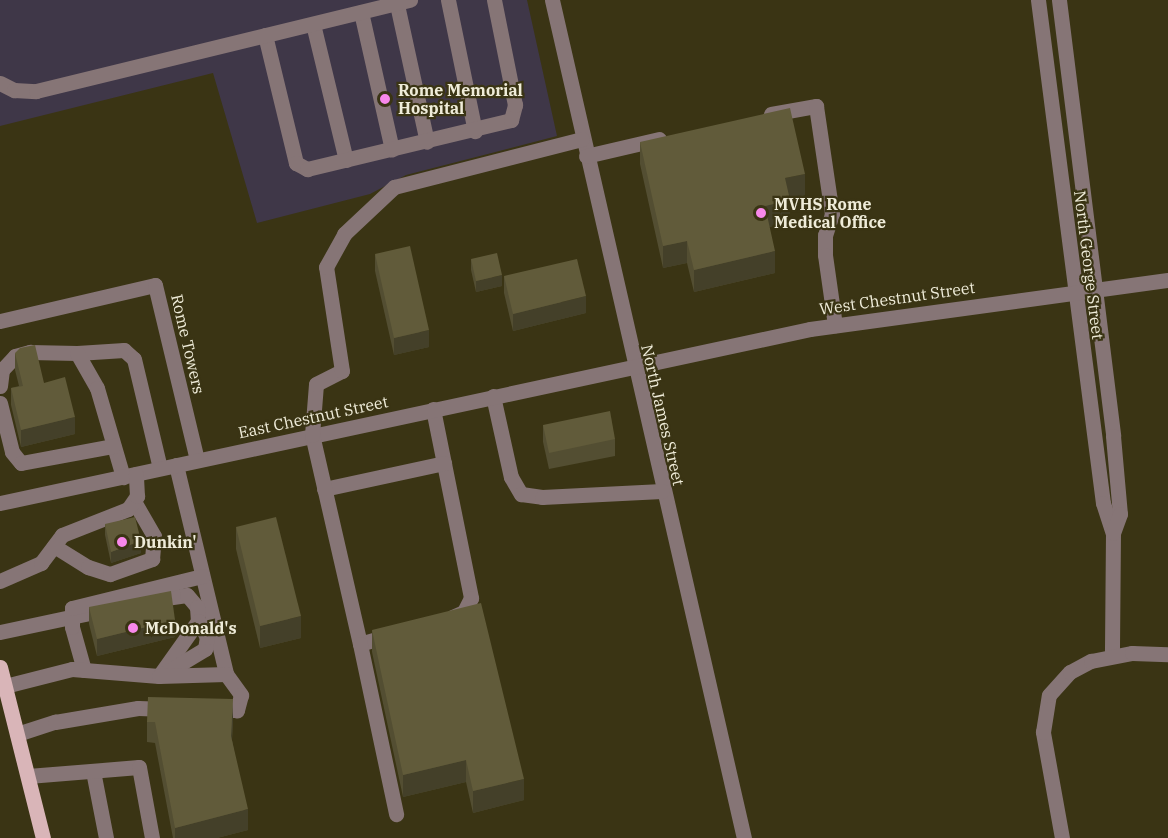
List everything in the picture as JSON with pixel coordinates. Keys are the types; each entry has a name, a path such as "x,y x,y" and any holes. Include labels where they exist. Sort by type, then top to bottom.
{"main road":[{"path":"0,667 43,838"}],"street":[{"path":"448,0 475,131"},
{"path":"265,35 296,163 307,169 501,125 516,113 494,0"},
{"name":"North James Street","path":"552,0 662,491 744,838"},
{"name":"North George Street","path":"1038,0 1073,291 1103,503 1113,533 1112,656"},
{"name":"North George Street","path":"1059,0 1120,514 1113,533"},
{"path":"0,82 14,90 36,91 400,1 427,142"},
{"path":"361,12 392,150"},
{"path":"313,24 346,160"},
{"path":"759,116 816,106 832,214 825,235 825,255 835,325"},
{"path":"586,156 679,135"},
{"path":"396,814 312,435 316,384 342,370 326,267 344,234 366,210 406,182 582,139"},
{"name":"West Chestnut Street","path":"633,364 835,325 1073,291 1168,280"},
{"name":"Rome Towers","path":"0,321 155,285 197,460"},
{"path":"0,386 2,370 15,356 30,352 77,353 124,350 134,359 202,576 226,674 241,695 237,710 204,710"},
{"path":"54,546 87,567 110,574 152,559 154,536 135,503 129,475 112,446 97,388 77,353"},
{"name":"East Chestnut Street","path":"0,503 633,364"},
{"path":"493,396 511,477 521,494 542,497 662,491"},
{"path":"0,403 12,452 21,463 112,446"},
{"path":"432,623 464,612 471,598 433,409"},
{"path":"324,489 444,463"},
{"path":"0,581 42,563 62,535 114,517 135,503"},
{"path":"84,670 70,618 72,608 202,576"},
{"path":"0,632 177,595 187,595 197,607 198,621 207,637 206,649 192,660 159,676"},
{"path":"159,676 198,621"},
{"path":"360,644 411,629"},
{"path":"1062,838 1043,732 1048,695 1070,672 1091,661 1112,656 1168,654"},
{"path":"5,686 72,669 159,676 226,674"},
{"path":"17,734 55,722 138,708 182,709"},
{"path":"28,776 139,767 152,838"},
{"path":"93,771 101,837"}],"shaded area":[{"name":"Rome Memorial Hospital","path":"0,0 527,0 557,136 406,175 370,194 257,223 213,73 0,126"}],"building":[{"name":"MVHS Rome Medical Office","path":"790,108 805,174 785,178 790,200 765,206 775,251 694,270 687,241 663,246 640,142"},
{"path":"410,246 429,330 394,338 375,254"},
{"path":"497,253 502,275 476,281 471,259"},
{"path":"577,259 586,296 513,314 504,276"},
{"path":"35,345 44,383 65,377 75,417 21,430 11,388 23,386 15,353 20,348"},
{"path":"610,411 615,439 549,453 543,425"},
{"path":"135,517 141,541 111,552 105,524"},
{"path":"276,517 301,616 260,626 236,527"},
{"path":"171,591 175,620 97,639 89,607"},
{"path":"481,603 524,779 473,791 466,760 403,775 372,630"},
{"path":"148,697 233,699 231,736 248,809 175,828 155,722 147,722"}],"place":[{"name":"Rome Memorial Hospital","path":"385,99"},
{"name":"MVHS Rome Medical Office","path":"761,213"},
{"name":"Dunkin'","path":"122,542"},
{"name":"McDonald's","path":"133,628"}]}
